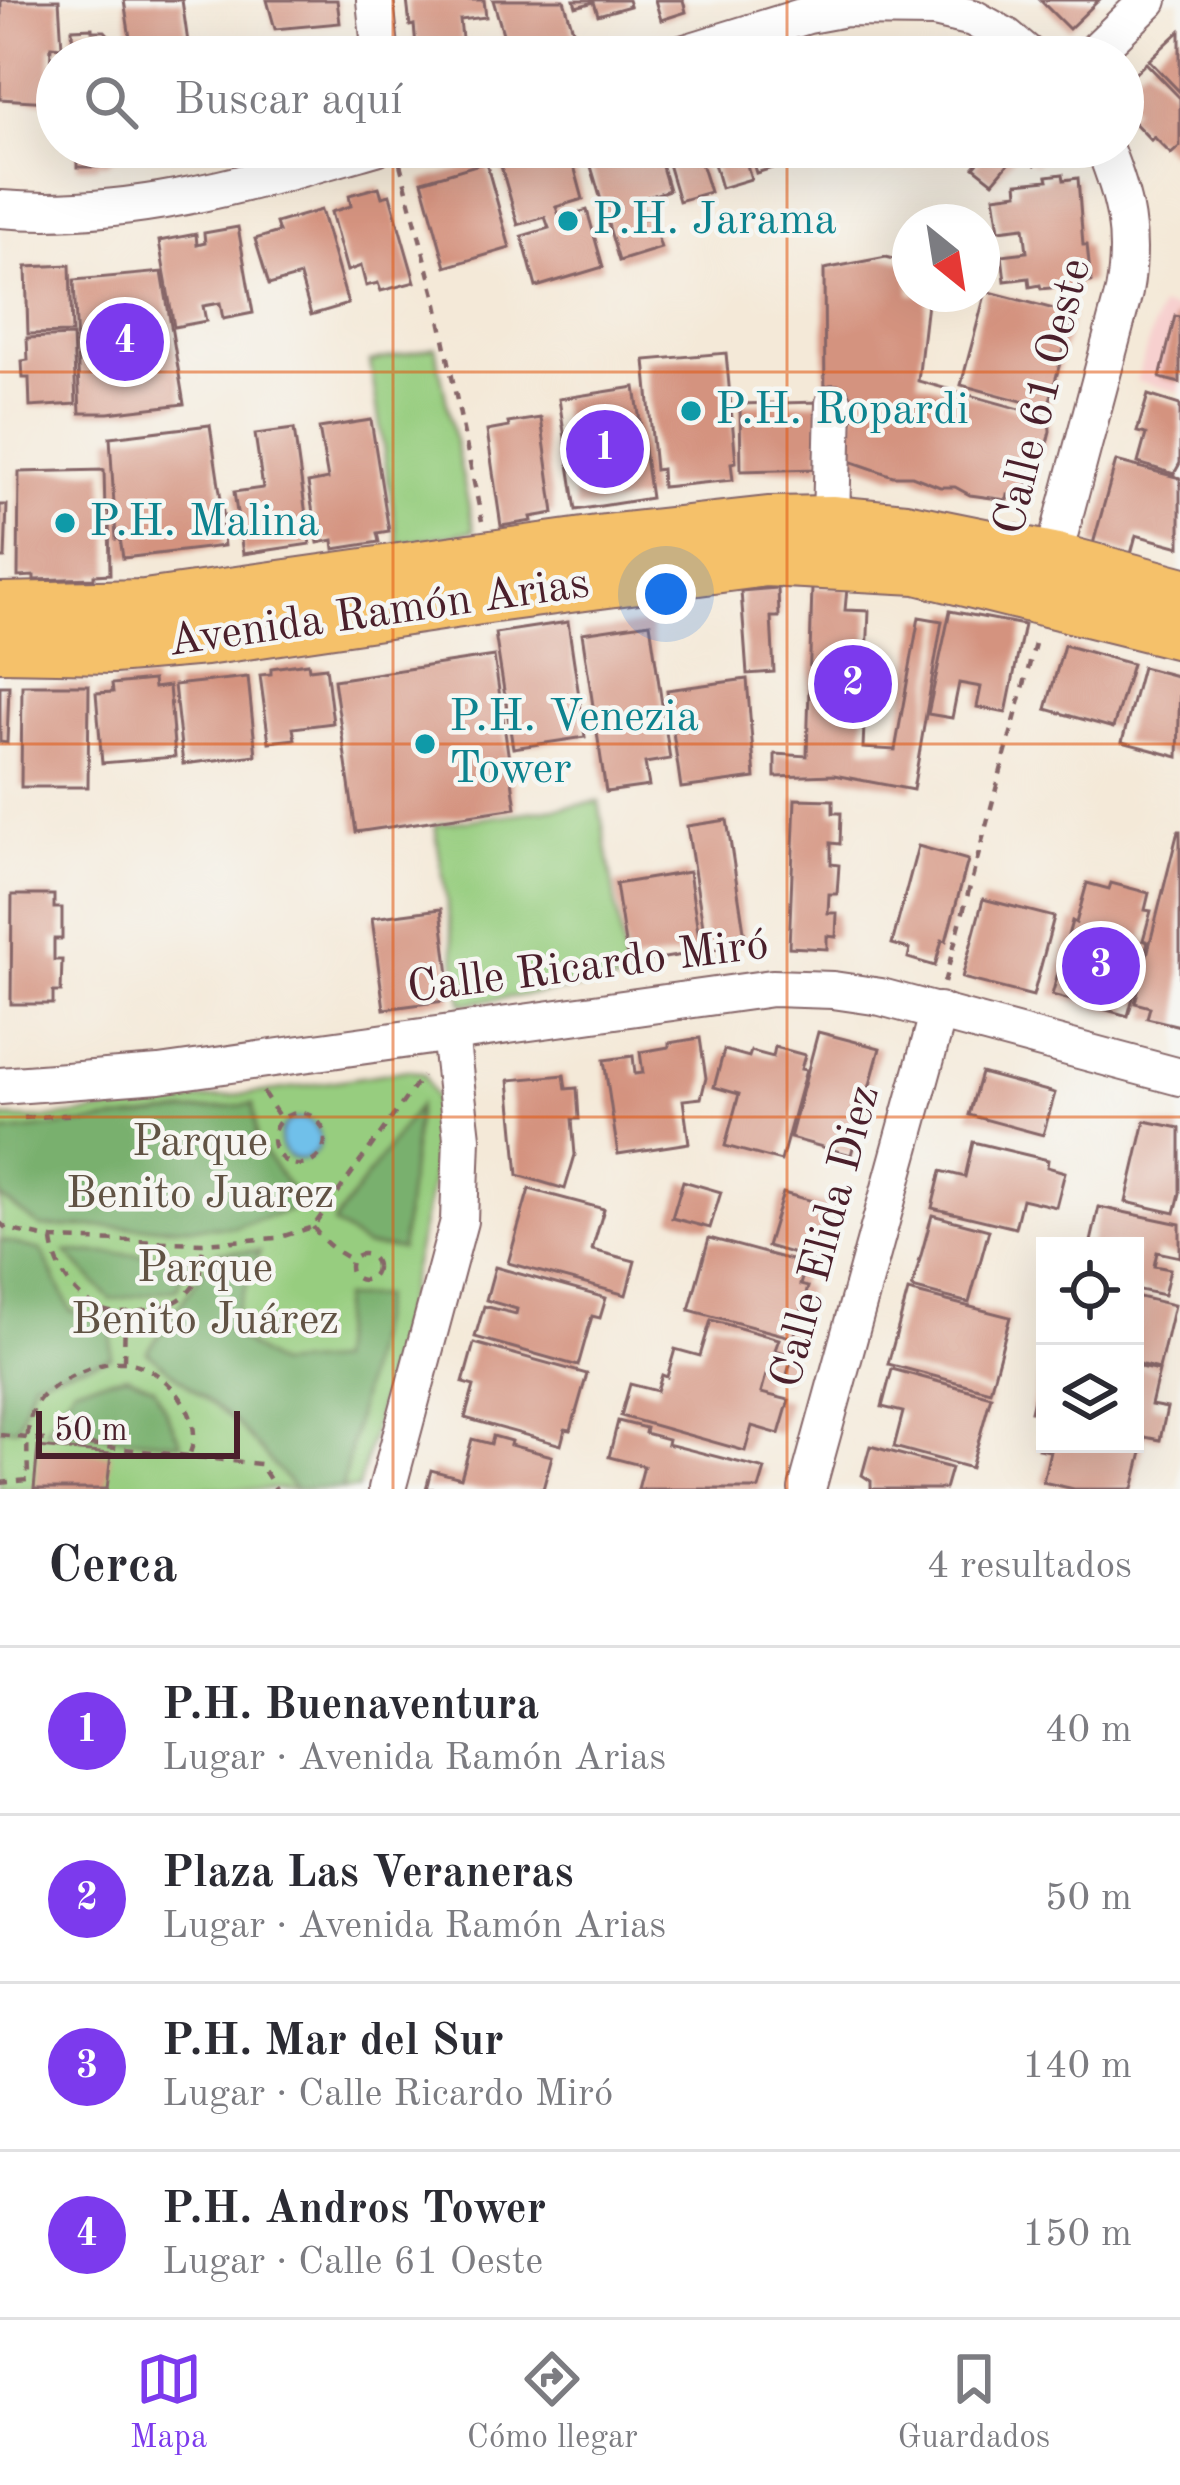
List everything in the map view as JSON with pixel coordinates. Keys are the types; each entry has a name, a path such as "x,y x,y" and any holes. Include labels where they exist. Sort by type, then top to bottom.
{"main road":[{"name":"Avenida Ramón Arias","path":"0,607 145,604 489,564 768,521 831,520 905,526 1044,599 1180,591"},
{"name":"Avenida Ramón Arias","path":"0,647 113,649 205,640 489,564 766,562 917,570 1180,635"}],"street":[{"path":"375,0 379,36"},
{"path":"1112,36 1149,0"},
{"path":"740,36 846,8 934,8 973,18 1005,36"},
{"path":"0,209 72,212 329,168"},
{"name":"Calle 61 Oeste","path":"1044,599 1124,292 1130,248 1112,168"},
{"path":"831,520 834,403"},
{"name":"Calle Ricardo Miró","path":"0,1086 159,1074 772,988 941,1000 1180,1077"},
{"name":"Calle Elida Diez","path":"807,1489 941,1000"},
{"path":"387,1489 459,1221 462,1138 450,1034"}],"path":[{"path":"392,168 434,295 489,564"},
{"path":"941,1000 1044,599"},
{"path":"408,1070 424,1074 430,1086"},
{"path":"0,1223 7,1229 52,1239 203,1243 277,1238 313,1227 424,1074"},
{"path":"263,1092 281,1120"},
{"path":"298,1112 315,1117 325,1131 319,1157 295,1165 280,1158 273,1134 281,1120 298,1112"},
{"path":"21,1118 87,1113"},
{"path":"313,1227 338,1254 352,1260"},
{"path":"52,1239 65,1279 85,1300 109,1312 168,1306 183,1298 196,1283 203,1243"},
{"path":"363,1254 371,1257 375,1272 369,1279 357,1279 351,1272 352,1260 363,1254"},
{"path":"124,1362 125,1312"},
{"path":"0,1483 28,1480 34,1407 47,1391 85,1370 124,1362 151,1371 182,1400 194,1440 189,1456"},
{"path":"0,1435 260,1465 275,1489"}],"shaded area":[{"path":"1160,306 1180,310 1180,392 1136,381"}],"green space":[{"path":"435,347 474,531 398,544 370,362"},
{"path":"599,802 628,981 462,1004 435,825"},
{"name":"Parque Benito Juárez","path":"408,1070 424,1074 435,1099 432,1182 358,1489 0,1489 0,1118 43,1119"},
{"name":"Parque Benito Juarez","path":"253,1104 257,1142 303,1207 234,1227 41,1227 0,1197 0,1133"},
{"path":"418,1106 401,1249 365,1246 333,1224"},
{"path":"0,1240 41,1250 71,1311 112,1324 111,1357 34,1379 17,1428 0,1428"},
{"path":"260,1251 228,1331 276,1365 336,1361 342,1298 382,1296 342,1489 295,1489 237,1424 147,1352 217,1252"},
{"path":"66,1252 188,1256 177,1289 111,1300"},
{"path":"127,1375 154,1387 181,1443 45,1431 74,1386"}],"water":[{"path":"300,1119 314,1125 320,1139 314,1153 300,1159 286,1153 280,1139 286,1125"}],"building":[{"path":"1,0 59,0 61,36 36,36 36,101 0,99"},
{"path":"124,0 182,0 187,36 130,36"},
{"path":"267,0 337,0 340,23 275,29"},
{"path":"407,0 484,0 486,17 460,20 462,36 415,36 414,25 410,26"},
{"path":"493,0 564,0 575,36 504,36"},
{"path":"574,0 628,0 630,6 598,15 594,2 576,7"},
{"path":"655,0 683,0 686,12 661,20"},
{"path":"1040,0 1099,0 1069,29"},
{"path":"92,28 109,36 72,36 72,29"},
{"path":"1180,31 1180,92 1149,60"},
{"path":"1144,65 1180,98 1180,146 1171,154 1144,133"},
{"path":"466,168 488,168 510,248 446,267 422,181"},
{"name":"P.H. Jarama","path":"502,168 575,168 583,199 556,207 560,218 587,210 603,267 536,287 522,236 549,228 545,217 518,225"},
{"path":"591,168 662,168 669,190 639,200 645,218 651,216 661,248 619,261"},
{"path":"669,168 702,168 710,192 679,201"},
{"path":"715,168 748,168 751,179 721,188"},
{"path":"975,168 1005,168 993,182"},
{"path":"1047,176 1078,178 1091,282 1076,284 1078,292 1062,294 1061,287 1030,287 1029,278 1005,281 1002,255 1027,252 1024,227 1000,230 1000,204 995,204 994,196 1018,193 1017,183 1048,180"},
{"path":"379,187 382,197 390,195 415,282 381,291 378,283 366,286 361,266 347,271 331,212 351,206 349,195"},
{"path":"321,210 348,304 311,315 300,276 269,285 255,239 279,232 276,223"},
{"path":"238,227 253,313 223,319 220,303 203,306 206,321 174,327 159,241 196,234 197,245 205,243 204,233"},
{"path":"892,258 892,312 926,312 918,381 1049,417 1045,451 1032,466 1027,488 1015,490 1007,500 970,495 844,459 856,403 825,402 824,269"},
{"path":"70,265 72,333 28,334 26,267"},
{"path":"162,272 184,404 80,413 74,280"},
{"path":"1000,295 1073,314 1048,408 961,385 980,312 1000,312"},
{"path":"1175,316 1180,317 1180,383 1160,378"},
{"path":"73,336 76,404 30,407 29,378 23,378 22,361 28,360 27,338"},
{"name":"P.H. Ropardi","path":"726,353 736,462 731,463 733,480 662,487 661,469 655,470 645,360"},
{"path":"635,387 651,498 576,510 559,399"},
{"path":"1148,395 1180,405 1180,463 1174,474 1138,463 1146,434 1137,432"},
{"path":"820,402 821,469 741,471 740,404"},
{"path":"541,418 554,513 501,526 487,431"},
{"path":"371,420 389,531 377,533 379,542 334,549 333,540 318,543 308,483 328,479 319,428"},
{"path":"210,425 224,546 123,558 120,538 116,539 110,437"},
{"path":"294,429 310,544 243,554 234,492 263,488 255,434"},
{"path":"1116,461 1180,478 1180,547 1136,535 1131,554 1093,544"},
{"name":"P.H. Malina","path":"104,470 110,574 18,577 19,472"},
{"path":"0,505 7,505 5,558 0,558"},
{"path":"778,588 779,617 771,617 774,672 747,674 741,591"},
{"path":"812,588 847,588 845,610 869,611 863,748 895,750 919,617 942,621 913,790 834,775 775,777 775,754 807,756"},
{"path":"950,611 1024,625 1006,713 977,707 981,687 959,683 952,718 928,714"},
{"path":"568,622 585,737 513,748 495,633"},
{"path":"650,623 670,759 645,763 649,786 606,792 582,633"},
{"path":"1064,645 1132,664 1113,728 1046,709"},
{"name":"P.H. Venezia Tower","path":"494,656 516,808 356,832 334,680"},
{"path":"308,663 309,669 326,667 333,723 293,728 295,739 269,742 260,675 271,674 271,668"},
{"path":"1142,667 1180,677 1178,757 1122,742"},
{"path":"248,677 256,755 183,764 174,685"},
{"path":"747,679 755,778 681,788 667,690"},
{"path":"153,680 154,688 169,686 175,757 102,763 96,693 113,692 112,684"},
{"path":"22,685 89,685 88,787 21,787"},
{"path":"0,686 9,686 7,743 0,742"},
{"path":"795,799 833,800 833,813 841,813 840,844 831,843 831,864 839,865 837,894 829,894 828,913 837,913 836,937 827,936 827,949 789,947"},
{"path":"727,820 746,944 707,951 687,826"},
{"path":"1178,831 1180,1026 1147,1018 1150,1007 1135,1003"},
{"path":"918,846 968,860 935,966 908,958 910,949 892,944"},
{"path":"689,872 701,952 628,964 616,884"},
{"path":"1087,883 1109,889 1111,883 1149,893 1145,910 1151,911 1143,940 1148,942 1128,1016 1052,995"},
{"path":"12,895 54,895 54,908 62,908 62,939 54,939 54,960 62,960 61,992 53,992 53,1004 11,1004"},
{"path":"983,899 1054,917 1033,996 962,978"},
{"path":"441,909 452,1000 384,1009 372,918"},
{"path":"818,1032 880,1048 851,1155 790,1138"},
{"path":"700,1038 706,1078 701,1098 683,1100 689,1143 618,1154 604,1060 633,1056 635,1074 643,1073 640,1052"},
{"path":"775,1047 805,1055 801,1069 806,1070 781,1161 725,1146 739,1094 714,1087 724,1050 773,1057"},
{"path":"981,1073 1055,1093 1043,1135 969,1115"},
{"path":"564,1075 566,1089 577,1088 579,1119 572,1119 575,1155 565,1189 518,1175 509,1080"},
{"path":"1145,1121 1180,1128 1180,1193 1175,1213 1126,1202"},
{"path":"973,1142 1048,1160 1047,1167 1065,1172 1056,1207 1022,1199 1015,1228 932,1208 941,1171 965,1177"},
{"path":"683,1181 721,1192 710,1228 672,1218"},
{"path":"529,1189 604,1209 592,1250 635,1261 626,1295 508,1263"},
{"path":"783,1193 838,1208 822,1262 767,1246"},
{"path":"1099,1207 1180,1224 1180,1257 1157,1252 1154,1266 1170,1269 1164,1295 1144,1291 1144,1237 1092,1237"},
{"path":"932,1215 989,1230 969,1303 912,1288"},
{"path":"709,1238 806,1264 800,1285 808,1287 794,1338 689,1310"},
{"path":"495,1267 606,1298 600,1318 592,1316 578,1366 475,1337 484,1306 516,1314 517,1309 486,1300"},
{"path":"908,1291 1010,1317 990,1391 888,1364"},
{"path":"1144,1298 1174,1305 1159,1369 1144,1365"},
{"path":"711,1320 779,1339 775,1350 793,1355 785,1381 766,1375 761,1393 789,1400 779,1434 752,1426 745,1451 621,1416 630,1384 657,1391 662,1375 667,1377 675,1349 700,1356"},
{"path":"474,1343 587,1374 571,1430 565,1429 561,1445 465,1418 474,1386 463,1383"},
{"path":"1144,1368 1159,1371 1151,1405 1167,1408 1160,1440 1144,1437"},
{"path":"892,1369 991,1396 971,1468 894,1447 903,1412 882,1407"},
{"path":"618,1421 646,1428 645,1433 668,1439 667,1444 765,1469 759,1489 638,1489 644,1466 609,1457"},
{"path":"493,1436 552,1456 543,1489 426,1489 431,1470 461,1478 472,1439 491,1444"},
{"path":"870,1446 951,1468 945,1489 871,1489 871,1481 862,1475"},
{"path":"38,1447 111,1454 107,1489 34,1489"},
{"path":"1050,1453 1142,1453 1133,1489 1074,1489 1043,1482"}],"place":[{"name":"P.H. Jarama","path":"568,221"},
{"name":"P.H. Andros Tower","path":"125,342"},
{"name":"P.H. Ropardi","path":"691,411"},
{"name":"P.H. Buenaventura","path":"605,449"},
{"name":"P.H. Malina","path":"65,523"},
{"name":"Plaza Las Veraneras","path":"853,684"},
{"name":"P.H. Venezia Tower","path":"425,744"},
{"name":"P.H. Mar del Sur","path":"1101,966"}]}
